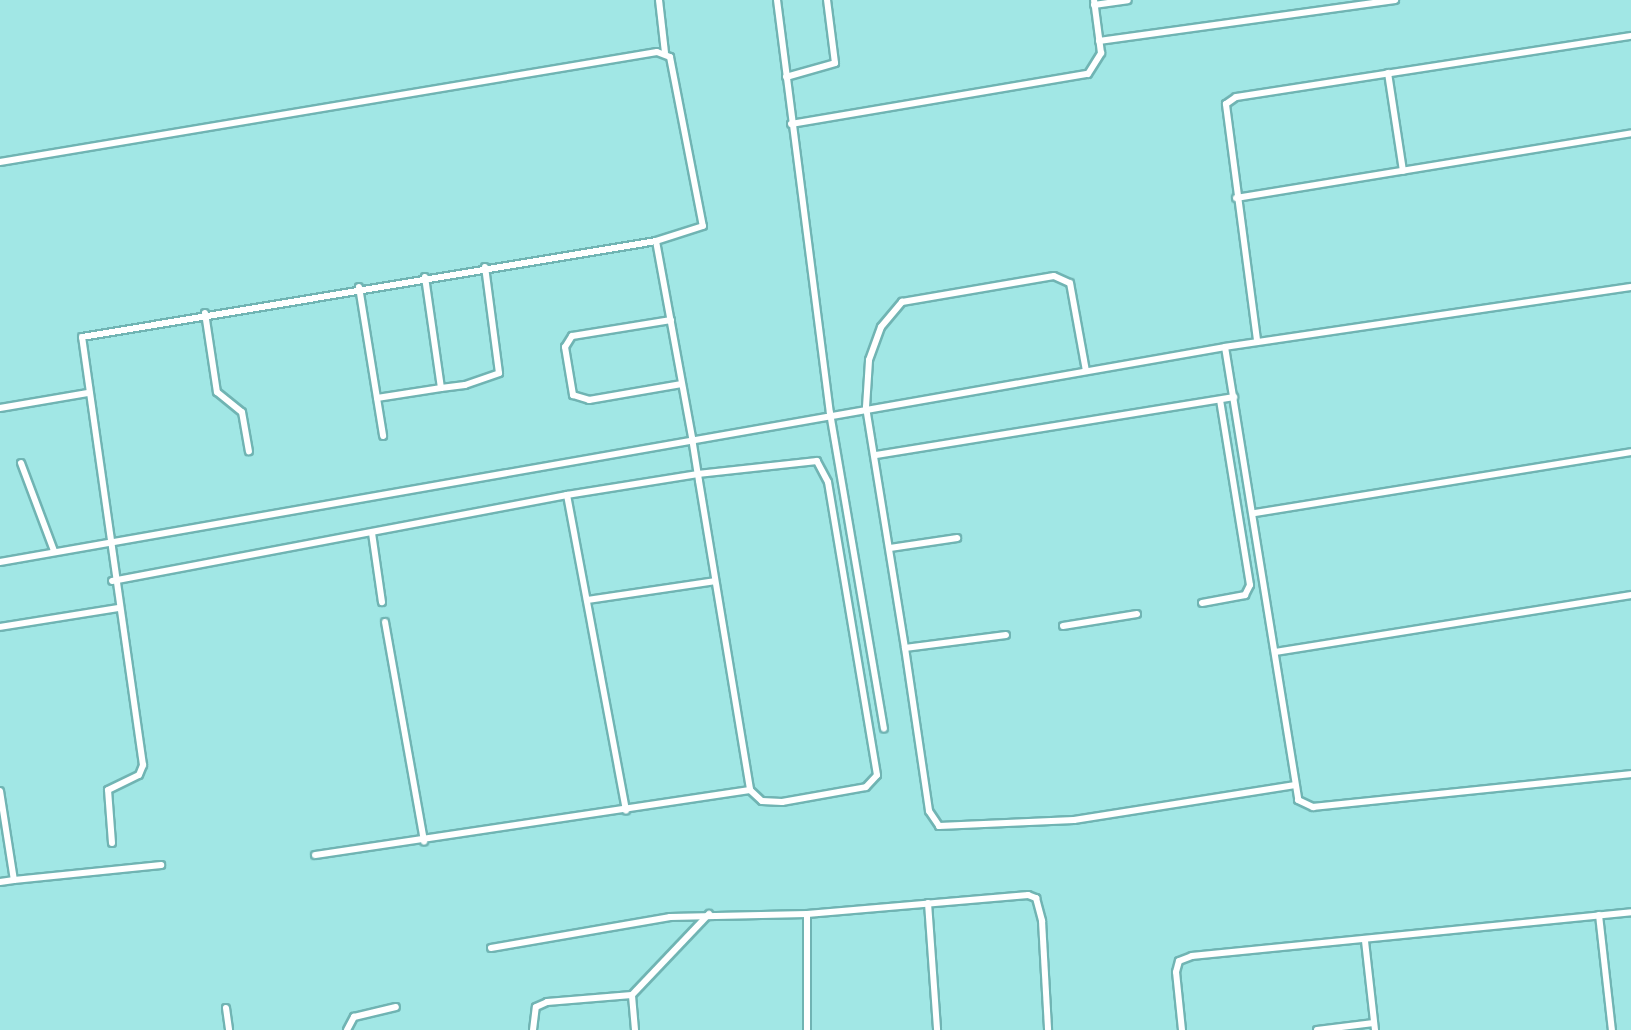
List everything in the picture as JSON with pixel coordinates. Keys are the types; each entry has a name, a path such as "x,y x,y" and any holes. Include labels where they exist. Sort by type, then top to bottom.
{"lane":[{"path":"112,843 108,790 139,775 143,765 112,581 80,343 88,333 656,241 703,226 679,80 666,53 659,0"},
{"path":"777,0 830,413 884,728"},
{"path":"786,77 835,64 827,0"},
{"path":"791,124 1087,74 1099,62 1094,2 1128,0"},
{"path":"1099,41 1395,0"},
{"path":"1257,341 1236,198 1226,104 1236,97 1631,36"},
{"path":"0,162 666,53"},
{"path":"1388,73 1403,171"},
{"path":"1236,198 1631,133"},
{"path":"112,581 567,495 698,474 807,460 823,465 871,722 877,775 866,787 782,802 762,801 750,790 715,581 698,474 692,438 656,241"},
{"path":"377,398 441,388 499,373 485,267"},
{"path":"425,277 441,388"},
{"path":"1086,371 1070,283 1063,277 925,296 902,302 881,327 869,360 866,408 876,455 929,811 939,826 1074,820 1295,785"},
{"path":"359,287 383,436"},
{"path":"0,562 830,413 1257,341 1631,287"},
{"path":"205,313 217,392 242,411 249,451"},
{"path":"671,320 572,336 565,347 573,395 589,400 682,384"},
{"path":"1225,347 1255,513 1298,800 1313,807 1631,774"},
{"path":"0,408 88,393"},
{"path":"876,455 1234,397"},
{"path":"1202,603 1245,595 1250,585 1220,400"},
{"path":"1255,513 1631,452"},
{"path":"21,463 54,551"},
{"path":"567,495 626,811"},
{"path":"372,533 382,601"},
{"path":"890,548 957,538"},
{"path":"587,600 715,581"},
{"path":"1275,652 1631,595"},
{"path":"0,627 118,608"},
{"path":"1063,626 1137,614"},
{"path":"385,622 424,842"},
{"path":"905,648 1006,635"},
{"path":"315,855 424,842 750,790"},
{"path":"0,792 14,880"},
{"path":"0,882 161,865"},
{"path":"491,948 709,914 807,914 928,903 1036,898 1048,1030"},
{"path":"928,903 937,1030"},
{"path":"1182,1030 1179,961 1631,912"},
{"path":"533,1030 536,1007 548,1002 632,995 709,914"},
{"path":"807,914 807,1030"},
{"path":"1599,915 1612,1030"},
{"path":"1317,1030 1374,1026 1365,941"},
{"path":"632,995 635,1030"},
{"path":"347,1030 354,1017 396,1007"},
{"path":"226,1008 229,1030"}]}
